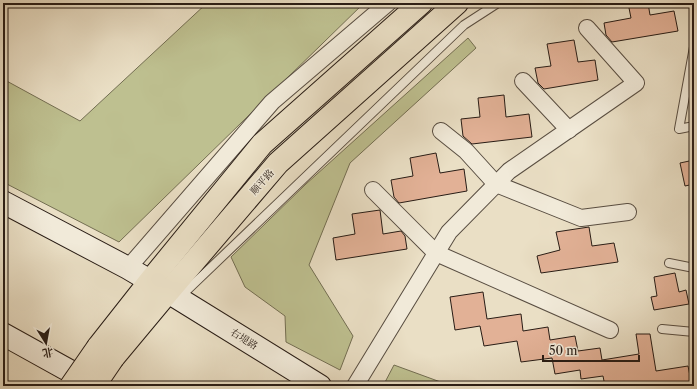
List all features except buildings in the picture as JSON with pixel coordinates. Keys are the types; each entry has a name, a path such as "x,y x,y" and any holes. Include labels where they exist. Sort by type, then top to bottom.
{"main road":[{"name":"顺平路","path":"166,290 262,144 421,3"},
{"name":"顺平路","path":"71,386 106,353 166,290 278,163 457,3"},
{"name":"右堤路","path":"3,202 128,268 166,290 310,383"},
{"path":"3,334 95,386"},
{"name":"顺平路","path":"95,386 106,353"}],"street":[{"path":"128,268 272,102 388,3"},
{"path":"355,386 449,232 509,171 636,83 587,28"},
{"path":"523,82 569,130"},
{"path":"441,132 466,151 496,184 581,218 628,212"},
{"path":"373,190 436,252 610,330"}],"lane":[{"path":"166,290 464,25 498,3"},
{"path":"694,48 679,128 694,126"},
{"path":"669,264 694,268"},
{"path":"662,329 694,332"}],"green space":[{"path":"207,3 364,3 119,242 3,182 3,79 80,121"},
{"path":"468,38 476,48 350,163 309,265 353,336 340,370 286,342 285,316 245,287 231,257 306,184"},
{"path":"394,365 446,384 452,386 383,386"}]}
